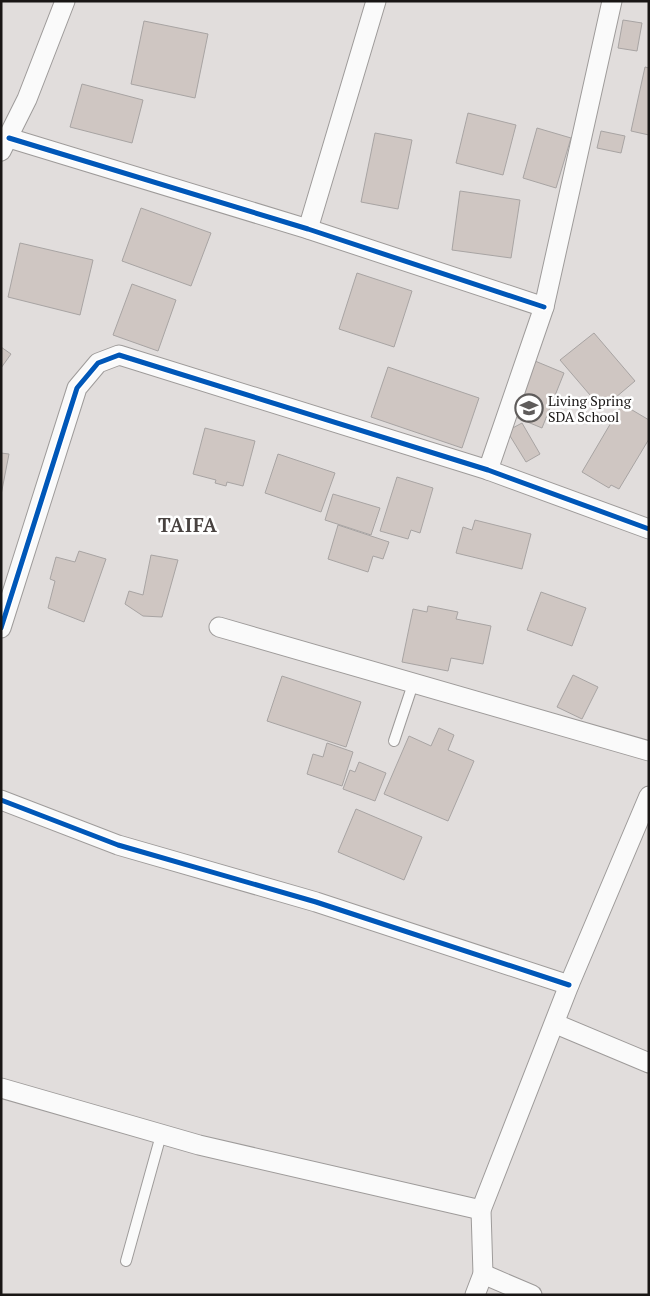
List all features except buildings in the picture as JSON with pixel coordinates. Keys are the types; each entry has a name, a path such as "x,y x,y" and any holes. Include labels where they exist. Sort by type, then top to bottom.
{"street":[{"path":"65,1 55,33 5,145 308,229 544,307"},
{"path":"308,229 376,1"},
{"path":"488,470 544,307 612,1"},
{"path":"1,628 77,388 98,363 119,355 488,470 649,530"},
{"path":"219,627 649,751"},
{"path":"475,1295 483,1274 481,1210 556,1024 569,985 649,796"},
{"path":"1,800 118,845 316,902 569,985"},
{"path":"556,1024 649,1063"},
{"path":"1,1088 161,1135 481,1210"},
{"path":"483,1274 532,1295"}],"lane":[{"path":"394,740 413,684"},
{"path":"126,1262 161,1135"}],"cycle path":[{"path":"9,138 308,229 544,307"},
{"path":"1,628 77,388 98,363 119,355 488,470 649,529"},
{"path":"1,800 118,845 316,902 569,985"}],"place":[{"name":"Living Spring SDA School","path":"529,408"}],"district":[{"name":"TAIFA","path":"188,524"}]}
